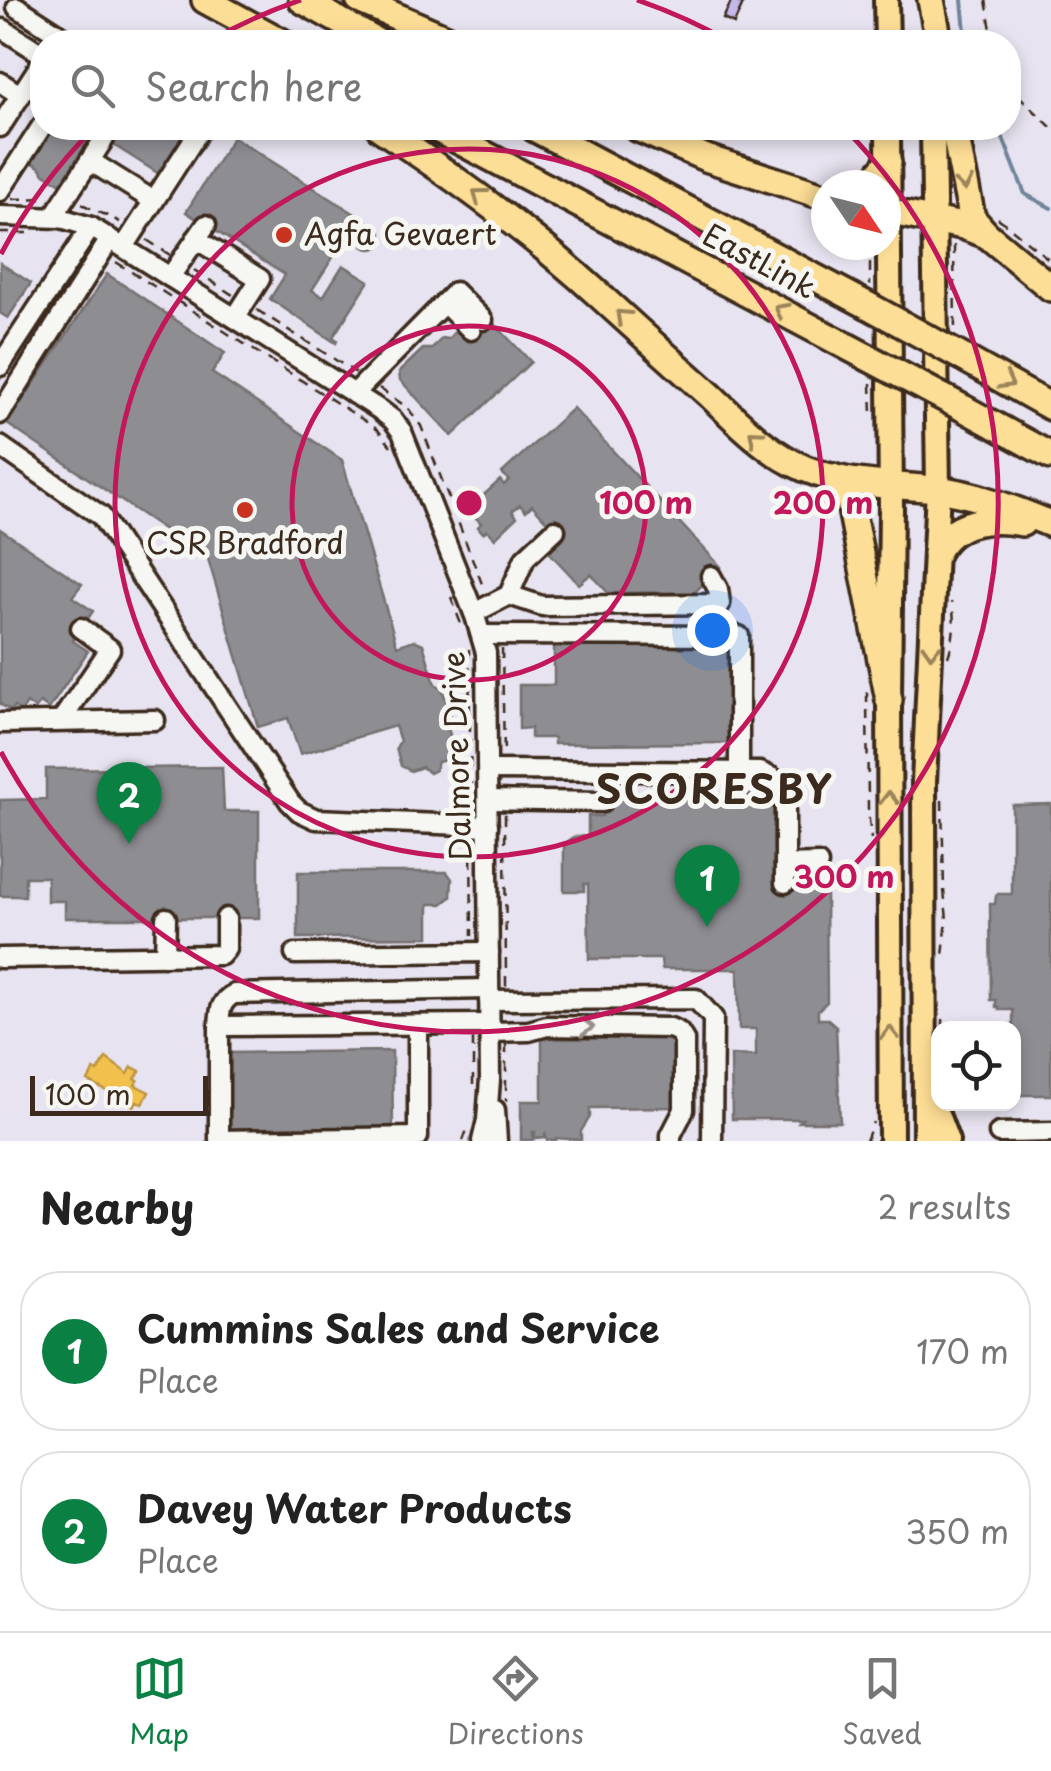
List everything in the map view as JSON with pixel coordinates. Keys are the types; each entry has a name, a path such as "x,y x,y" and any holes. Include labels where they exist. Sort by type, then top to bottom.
{"highway":[{"path":"185,0 232,30"},
{"path":"205,0 260,30"},
{"path":"302,0 356,30"},
{"path":"359,0 428,30"},
{"path":"929,0 936,30"},
{"path":"398,140 527,233 762,443 794,464 833,477 938,489 992,502 1051,526"},
{"name":"EastLink","path":"457,140 1051,456"},
{"name":"EastLink","path":"556,140 1051,407"},
{"path":"664,140 811,193"},
{"path":"956,140 975,223 1051,288"},
{"path":"882,170 888,163"},
{"path":"746,171 811,185"},
{"path":"901,214 987,235"},
{"path":"833,477 844,488 850,503 889,700"},
{"path":"936,553 950,534 980,522 1003,520 1051,526"}],"main road":[{"path":"886,0 887,30"},
{"path":"929,0 930,30"},
{"path":"888,140 888,170"},
{"path":"926,1141 924,782 938,489 934,140"},
{"path":"888,1138 889,260"},
{"path":"925,1084 946,1141"}],"street":[{"path":"17,7 52,30"},
{"path":"3,29 30,49"},
{"path":"0,127 30,79"},
{"path":"0,82 20,96"},
{"path":"3,202 35,140"},
{"path":"47,225 104,140"},
{"path":"0,414 117,243 154,202 194,140"},
{"path":"90,161 154,202"},
{"name":"Dalmore Drive","path":"3,202 47,225 69,219 91,227 175,269 361,387 402,432 482,608 496,770 496,800 480,826 481,952 495,996 487,1120 482,1141"},
{"path":"0,365 91,227"},
{"path":"175,269 201,232 233,252 260,279 240,310"},
{"path":"361,387 455,292 477,325"},
{"path":"0,446 101,516 298,811 316,819 480,826"},
{"path":"482,608 509,594 526,558 555,530"},
{"path":"509,594 542,606 720,604 711,576"},
{"path":"62,721 110,648 82,628"},
{"path":"482,635 739,636 739,771"},
{"path":"0,723 155,720"},
{"path":"496,770 766,774 782,788 786,800 785,874 818,864"},
{"path":"496,800 602,802"},
{"path":"165,956 166,918"},
{"path":"0,958 224,954 226,918"},
{"path":"296,954 409,945 481,952"},
{"path":"418,1025 418,1136 219,1140 221,1006 234,994 696,999 713,1018 712,1141"},
{"path":"219,1026 418,1025 529,1031 547,1026 670,1028 684,1040 684,1110 674,1132"},
{"name":"Dalmore Drive","path":"490,1080 498,1141"},
{"path":"999,1133 1050,1137"}],"path":[{"path":"986,0 991,30"},
{"path":"1021,98 1051,127"},
{"path":"3,202 65,199 105,214 117,243 378,430 391,447"},
{"path":"0,233 47,225"},
{"path":"117,243 175,269 361,387 402,402 420,426 482,608"},
{"path":"1051,250 1046,258 1051,261"},
{"path":"449,594 504,661 496,770"},
{"path":"947,661 954,620 949,598"},
{"path":"468,650 480,826 481,952"},
{"path":"495,996 496,800"},
{"path":"942,801 947,920 942,961"},
{"path":"943,1004 943,1021"},
{"path":"473,1095 490,1028"},
{"path":"490,1028 506,1108"}],"building: Homes":[{"path":"106,1058 128,1074 132,1067 140,1071 135,1085 149,1092 143,1104 137,1101 134,1106 88,1081"}],"building: Industry":[{"path":"40,140 88,140 61,184 29,160"},
{"path":"106,140 188,140 164,177"},
{"name":"Agfa Gevaert","path":"231,140 238,140 366,221 362,228 355,223 312,290 323,297 343,265 369,281 333,337 336,343 270,299 285,275 186,212"},
{"path":"371,227 379,230 379,246 371,249 363,246 360,238 363,230"},
{"path":"0,263 31,283 8,318 0,313"},
{"name":"CSR Bradford","path":"107,274 225,353 212,373 342,460 397,646 414,640 423,644 435,684 442,688 451,717 447,724 454,750 450,759 438,762 435,770 429,773 422,767 411,771 401,766 395,726 300,754 288,718 258,727 208,559 7,424"},
{"path":"487,316 531,362 452,436 400,380 399,372 423,349 432,349 458,328"},
{"path":"573,408 721,567 695,592 611,596 591,574 579,584 549,552 563,539 532,505 526,511 520,505 512,511 517,517 495,538 478,527 481,523 473,515 478,509 474,504 500,480 504,485 509,480 502,473"},
{"path":"0,529 82,584 72,597 93,611 73,641 88,651 49,709 40,703 35,709 27,703 21,712 14,707 11,711 0,704"},
{"path":"554,639 569,639 569,645 733,644 733,743 554,744 554,738 531,738 531,728 519,729 519,685 554,685"},
{"path":"222,767 224,811 259,811 259,918 65,918 65,901 47,901 47,877 25,877 25,896 0,896 0,800 46,799 46,769"},
{"path":"773,795 774,886 795,886 795,871 818,870 817,886 826,895 827,1002 818,1010 818,1019 828,1019 836,1026 840,1122 732,1119 731,1055 756,1056 756,1029 739,1029 738,969 662,969 661,959 589,959 588,884 584,884 584,891 564,891 564,845 573,837 588,836 588,816 602,816 602,796"},
{"path":"1051,804 1051,1095 1021,1095 1021,1021 1013,1021 1013,1010 999,1010 996,1000 991,1000 990,904 995,904 998,894 1012,894 1012,805"},
{"path":"298,872 447,872 452,879 451,897 442,904 429,904 429,937 298,938"},
{"path":"548,1032 556,1032 556,1039 678,1038 678,1107 590,1108 581,1140 547,1140 545,1132 545,1137 535,1138 533,1132 533,1140 521,1140 521,1101 542,1101 542,1039 548,1039"},
{"path":"392,1051 393,1132 226,1134 227,1053"}],"building: Other":[{"path":"732,0 743,4 734,24 723,19"}],"waterway":[{"path":"962,0 965,30"},
{"path":"1004,140 1025,194 1051,208"}],"place":[{"name":"Agfa Gevaert","path":"284,235"},
{"name":"CSR Bradford","path":"245,510"},
{"name":"Davey Water Products","path":"129,844"},
{"name":"Cummins Sales and Service","path":"707,927"}],"district":[{"name":"SCORESBY","path":"715,790"}]}
